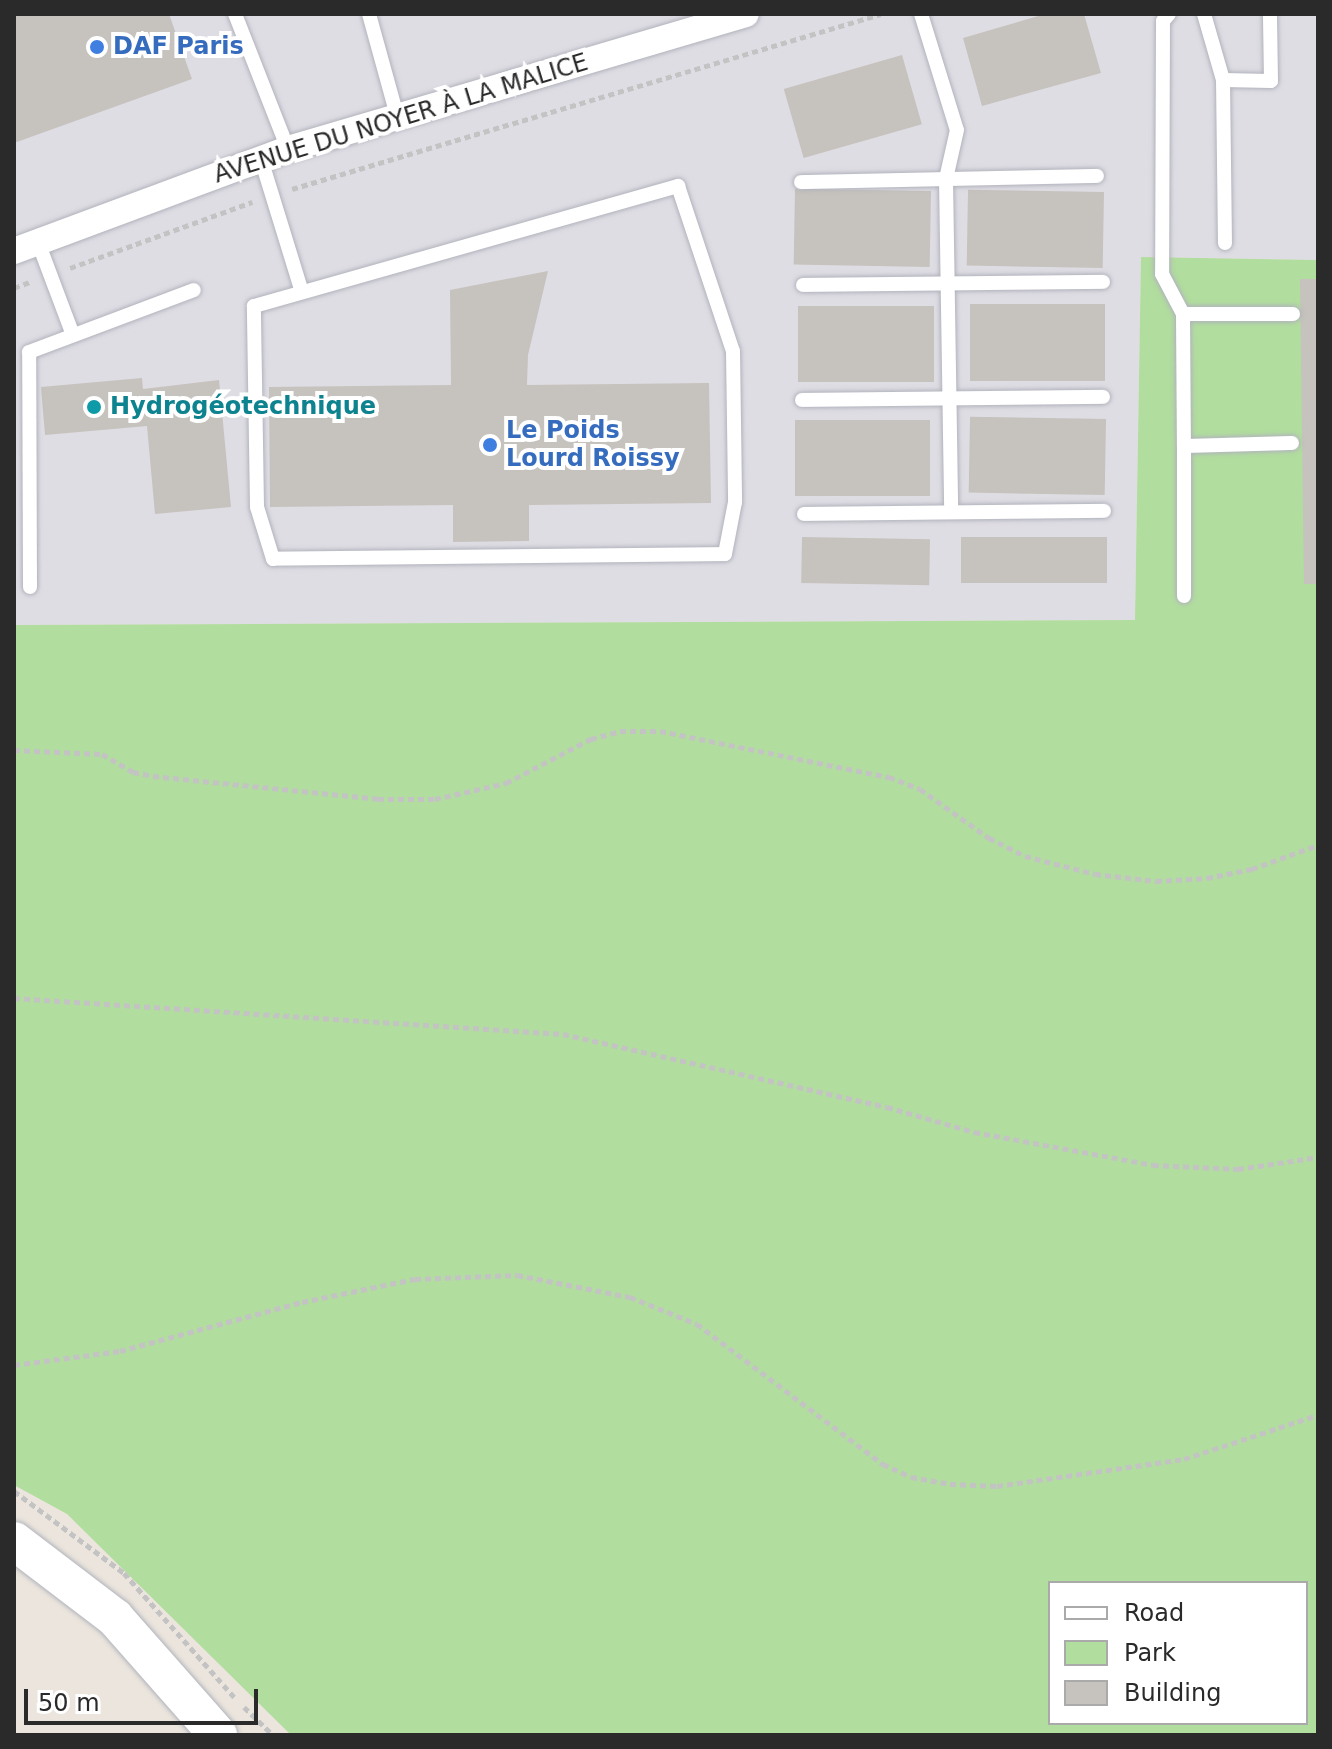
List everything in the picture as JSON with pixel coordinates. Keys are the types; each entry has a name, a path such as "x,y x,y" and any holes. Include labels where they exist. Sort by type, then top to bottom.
{"street":[{"name":"AVENUE DU NOYER À LA MALICE","path":"26,246 288,149 746,14"},
{"path":"14,1541 115,1618 218,1735"}],"lane":[{"path":"235,14 288,149"},
{"path":"369,14 397,116"},
{"path":"921,14 957,130 946,179 951,512"},
{"path":"1169,14 1163,21 1162,274 1183,314 1184,596"},
{"path":"1204,14 1223,80 1225,243"},
{"path":"1223,80 1271,81 1270,14"},
{"path":"261,159 302,292"},
{"path":"801,182 1097,176"},
{"path":"678,186 733,351 735,502 725,554 273,559 257,507 254,306 302,292 678,186"},
{"path":"26,246 50,275 73,335"},
{"path":"803,285 1103,282"},
{"path":"30,587 29,352 194,290"},
{"path":"1183,314 1293,314"},
{"path":"802,400 1103,397"},
{"path":"1184,446 1292,443"},
{"path":"804,514 1104,511"}],"path":[{"path":"14,288 272,195 881,14"},
{"path":"14,750 102,754 133,772 153,776 378,799 435,799 506,783 591,739 620,731 660,731 889,777 920,789 989,838 1025,856 1095,874 1156,881 1207,878 1252,869 1318,845"},
{"path":"14,998 563,1034 887,1107 974,1132 1153,1165 1238,1169 1318,1157"},
{"path":"14,1365 120,1351 302,1302 415,1279 502,1274 630,1297 697,1324 883,1464 911,1477 950,1484 997,1486 1184,1459 1318,1415"}],"shaded area":[{"path":"14,14 1318,14 1318,260 1141,257 1135,620 14,625"}],"green space":[{"path":"1141,257 1318,260 1318,1735 291,1735 67,1514 14,1485 14,625 1135,620"}],"building":[{"name":"DAF Paris","path":"14,14 169,14 192,79 14,143"},
{"path":"1045,14 1084,14 1101,73 982,106 963,38"},
{"path":"902,55 922,124 804,158 784,89"},
{"path":"795,189 931,191 930,267 794,265"},
{"path":"968,190 1104,192 1103,268 967,266"},
{"name":"Le Poids Lourd Roissy","path":"548,271 528,355 527,385 709,383 711,503 529,505 529,541 453,542 453,505 270,507 269,387 451,385 450,290"},
{"path":"1300,279 1318,279 1318,584 1304,584"},
{"path":"970,304 1105,304 1105,381 970,381"},
{"path":"798,306 934,306 934,382 798,382"},
{"path":"142,378 143,389 219,380 231,507 155,514 147,426 45,435 41,387"},
{"path":"970,417 1106,419 1105,495 969,493"},
{"path":"795,420 930,420 930,496 795,496"},
{"path":"802,537 930,539 929,585 801,583"},
{"path":"961,537 1107,537 1107,583 961,583"}],"place":[{"name":"DAF Paris","path":"97,47"},
{"name":"Hydrogéotechnique","path":"94,407"},
{"name":"Le Poids Lourd Roissy","path":"490,445"}]}
